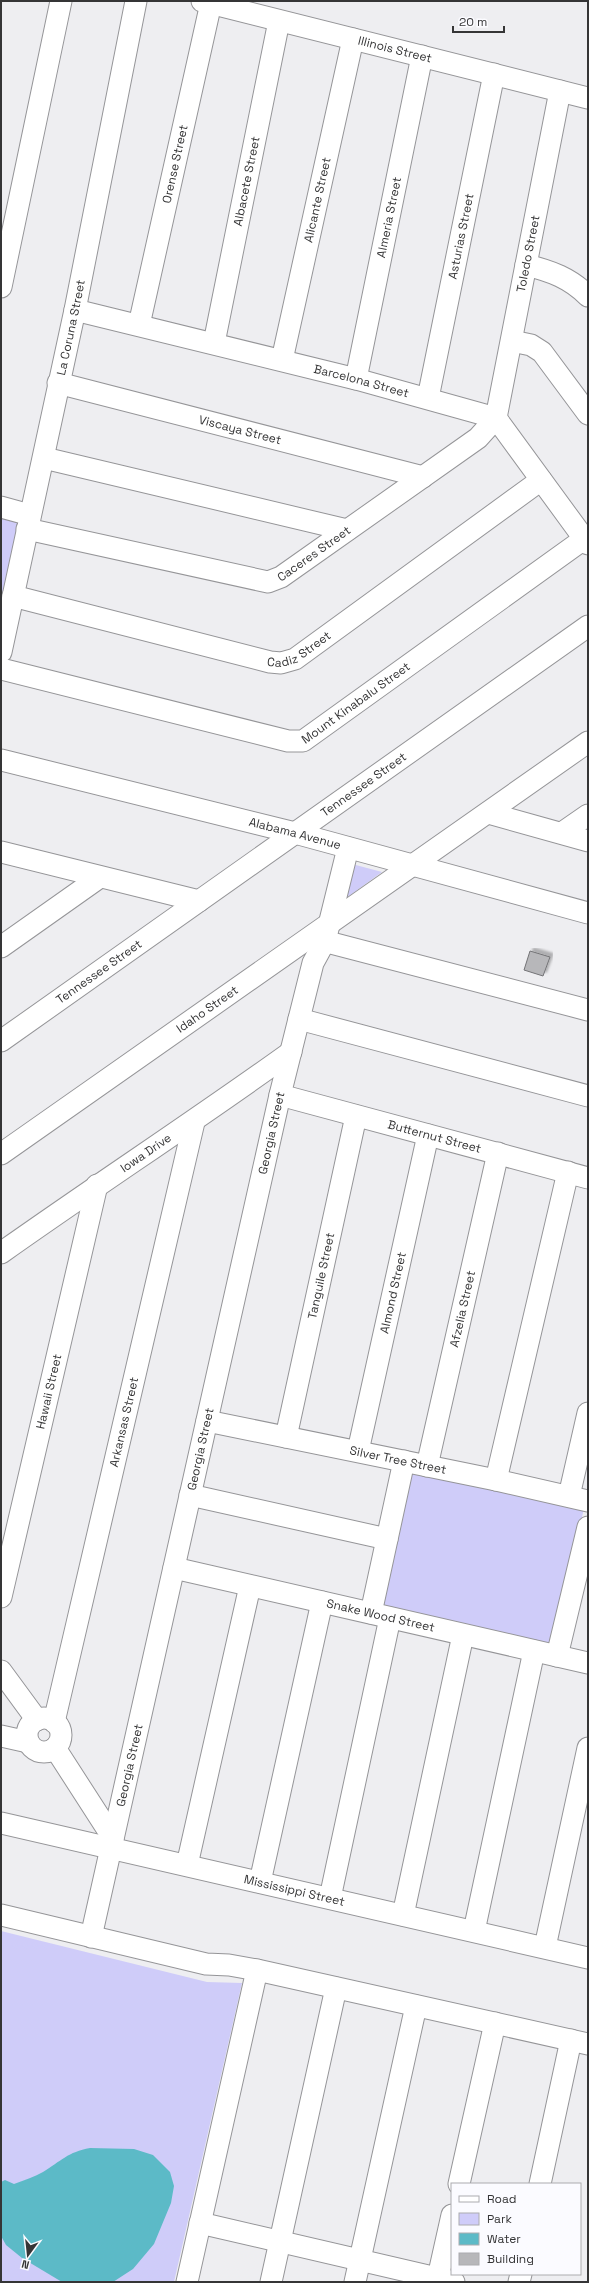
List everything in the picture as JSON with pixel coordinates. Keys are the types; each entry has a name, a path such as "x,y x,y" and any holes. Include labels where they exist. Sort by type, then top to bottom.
{"street":[{"path":"1,286 60,1"},
{"name":"La Coruna Street","path":"1,652 75,310 136,1"},
{"name":"Illinois Street","path":"206,2 588,98"},
{"name":"Orense Street","path":"139,325 206,2"},
{"name":"Albacete Street","path":"214,343 279,20"},
{"name":"Alicante Street","path":"282,360 353,39"},
{"name":"Almeria Street","path":"356,379 422,56"},
{"name":"Asturias Street","path":"428,398 494,74"},
{"name":"Toledo Street","path":"496,418 560,91"},
{"path":"526,265 562,276 576,284 588,296"},
{"name":"Barcelona Street","path":"75,310 282,360 428,398 496,418"},
{"path":"512,341 531,345 542,352 588,414"},
{"name":"Viscaya Street","path":"58,383 423,477"},
{"path":"496,418 586,541"},
{"name":"Caceres Street","path":"1,507 29,522 268,582 281,577 478,438 496,418"},
{"path":"44,458 347,530"},
{"name":"Cadiz Street","path":"13,596 270,662 288,662 295,659 541,480"},
{"name":"Mount Kinabalu Street","path":"1,669 288,741 303,741 586,541"},
{"name":"Tennessee Street","path":"1,1041 588,626"},
{"name":"Idaho Street","path":"1,1154 322,935 413,865 588,742"},
{"name":"Alabama Avenue","path":"1,760 295,833 588,913"},
{"path":"488,812 588,841"},
{"path":"562,833 588,815"},
{"name":"Georgia Street","path":"91,1937 280,1095 313,963 322,935 341,846"},
{"path":"1,852 199,901"},
{"path":"3,943 100,877"},
{"path":"322,935 588,1010"},
{"path":"299,1019 588,1096"},
{"name":"Iowa Drive","path":"1,1254 97,1185 194,1122 291,1052"},
{"name":"Butternut Street","path":"280,1095 588,1178"},
{"name":"Tanguile Street","path":"286,1437 356,1116"},
{"name":"Arkansas Street","path":"46,1720 194,1122"},
{"name":"Almond Street","path":"358,1451 428,1135"},
{"name":"Afzelia Street","path":"427,1466 498,1153"},
{"path":"496,1480 568,1172"},
{"name":"Hawaii Street","path":"1,1598 97,1185"},
{"path":"578,1499 588,1413"},
{"name":"Silver Tree Street","path":"207,1421 496,1480 578,1499"},
{"path":"330,1898 380,1616 387,1539 404,1461"},
{"path":"190,1495 387,1539"},
{"path":"557,1656 581,1585 588,1527"},
{"name":"Snake Wood Street","path":"174,1568 588,1663"},
{"path":"187,1865 250,1586"},
{"path":"260,1882 322,1602"},
{"path":"404,1915 463,1634"},
{"path":"474,1931 534,1650"},
{"path":"1,1671 61,1735 55,1748 45,1752 40,1752 31,1747 28,1742 27,1732 29,1726 46,1720"},
{"path":"1,1736 28,1742"},
{"path":"55,1748 112,1843"},
{"path":"545,1948 588,1748"},
{"name":"Mississippi Street","path":"1,1823 112,1843 187,1865 588,1958"},
{"path":"1,1915 206,1964 229,1965 257,1970 580,2042 540,2183"},
{"path":"187,2282 257,1970"},
{"path":"271,2282 336,1988"},
{"path":"355,2282 416,2006"},
{"path":"459,2183 495,2023"},
{"path":"200,2224 360,2260 443,2281 451,2222"}],"green space":[{"path":"1,515 20,520 1,602"},
{"path":"352,864 382,872 342,901"},
{"path":"411,1471 584,1508 554,1648 380,1609"},
{"path":"1,1931 207,1982 242,1983 174,2282 1,2282"}],"water":[{"path":"90,2148 134,2149 153,2155 170,2172 174,2186 171,2203 154,2244 133,2269 113,2282 62,2282 22,2258 6,2245 1,2236 1,2182 5,2180 14,2184 43,2172 70,2154"}],"building":[{"path":"530,951 550,957 543,976 524,970"}]}
